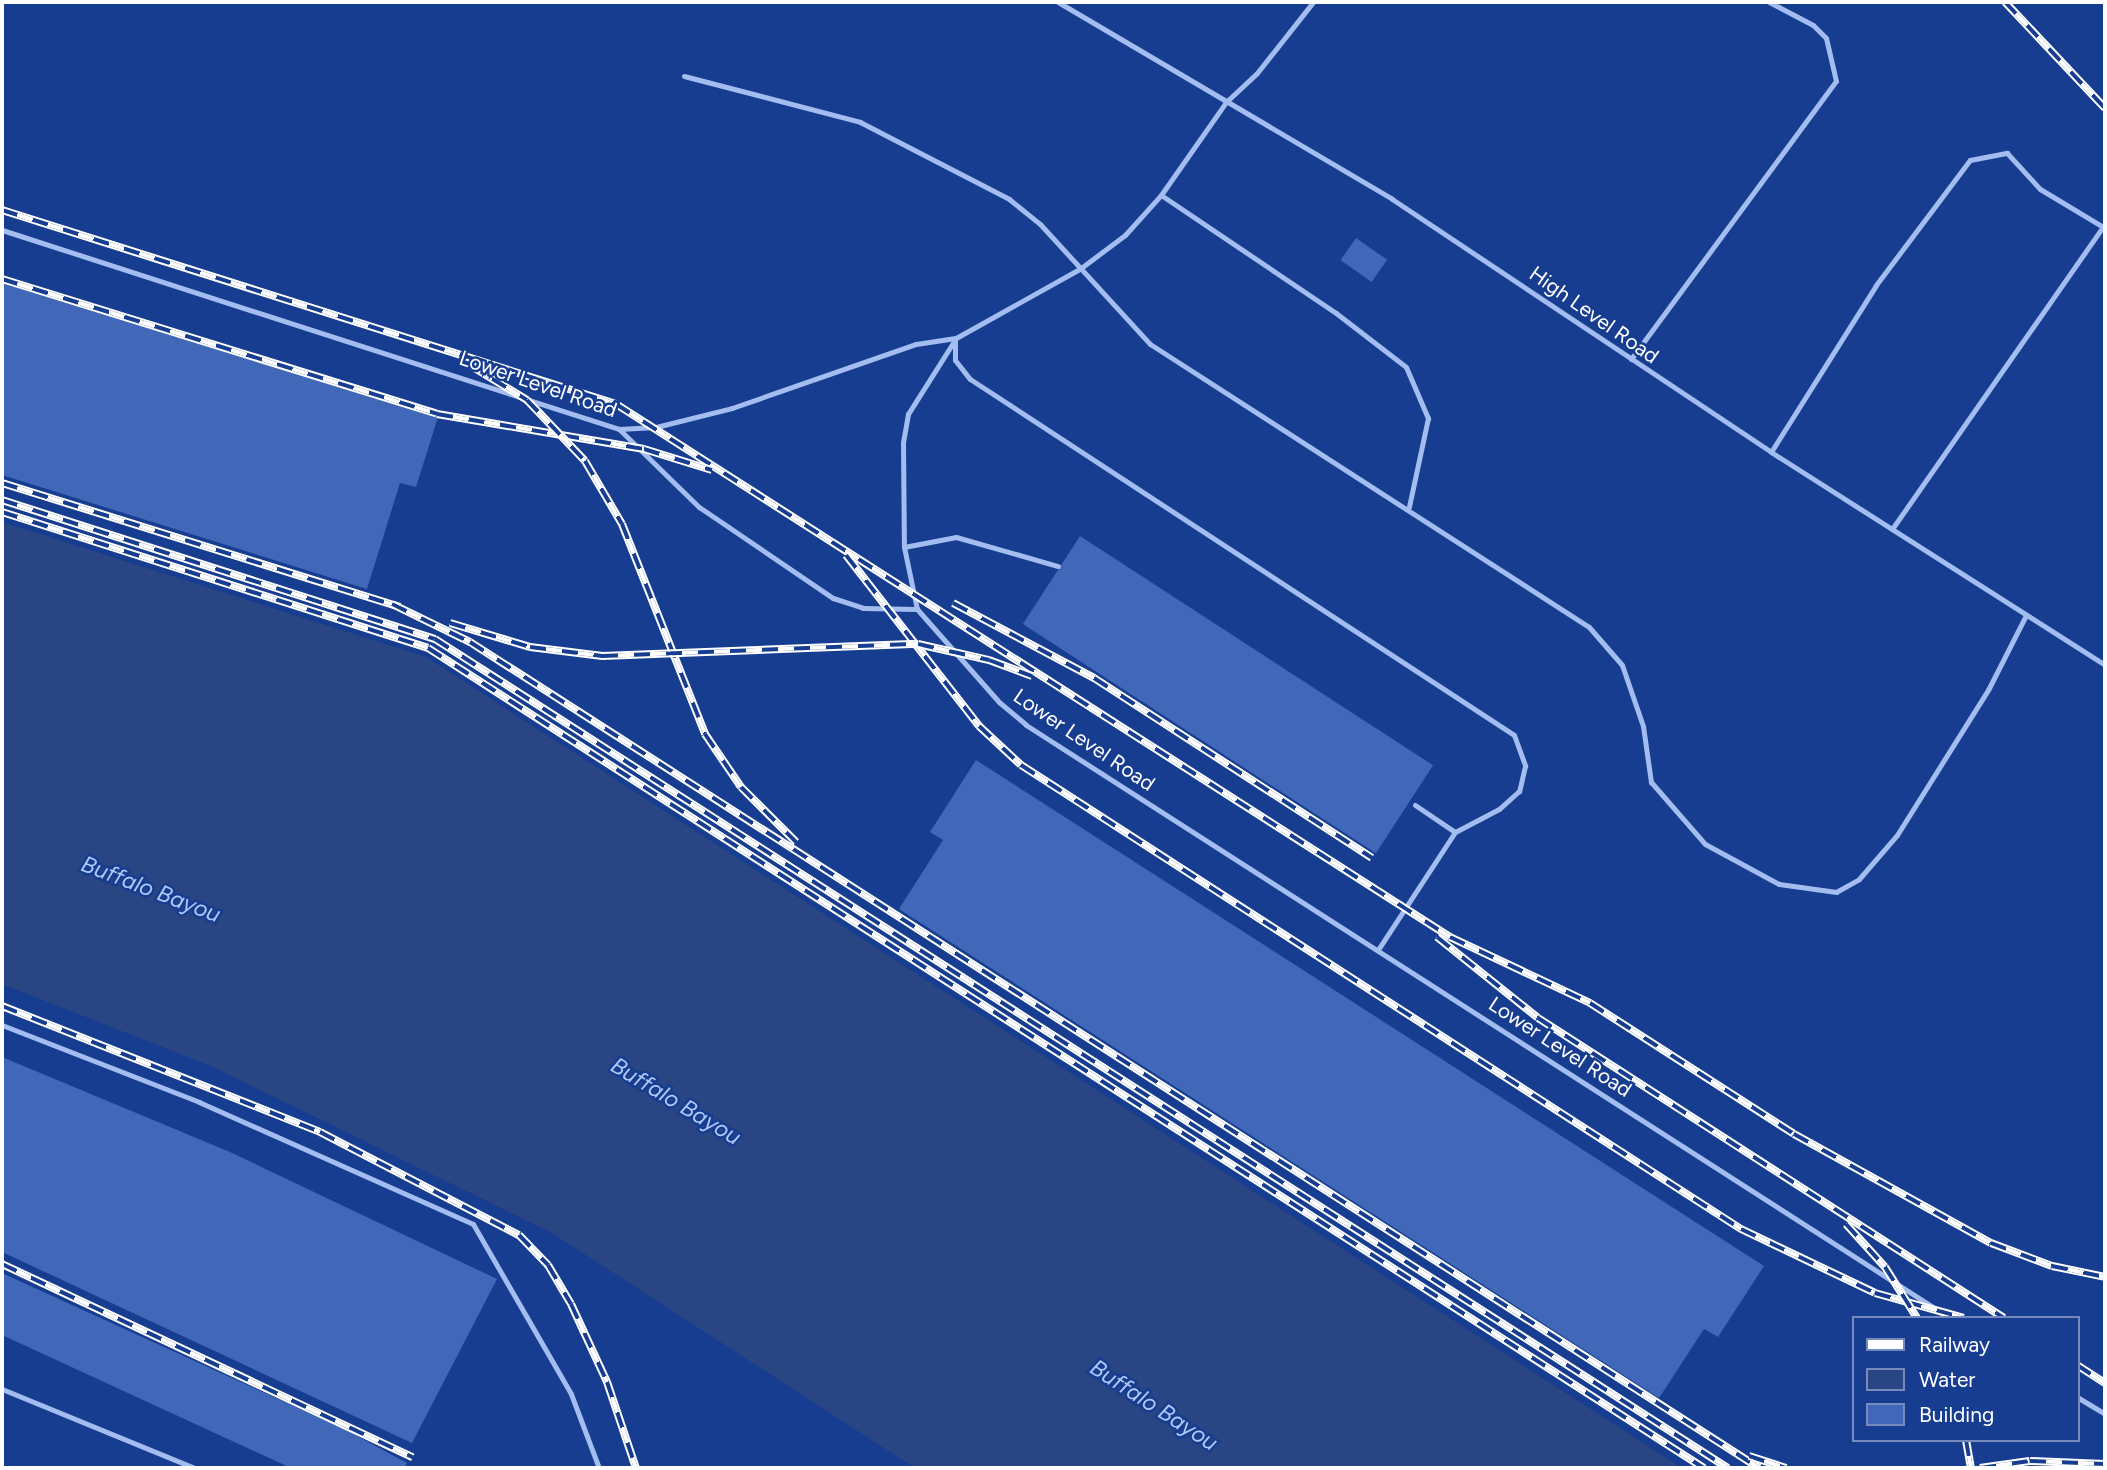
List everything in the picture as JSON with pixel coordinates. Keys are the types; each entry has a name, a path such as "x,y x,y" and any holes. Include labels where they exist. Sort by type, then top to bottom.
{"lane":[{"name":"High Level Road","path":"1058,2 1168,62 1226,102 1392,198 1771,452 2105,665"},
{"path":"619,429 699,507 833,598 863,608 917,610 904,547 903,456 908,414 956,338 1080,268 1125,235 1161,195 1226,102 1257,73 1313,2"},
{"path":"1630,359 1836,81 1826,38 1813,25 1769,2"},
{"path":"684,76 860,122 1009,199 1080,268 1150,344 1293,441 1409,508 1589,627 1622,665 1643,726 1651,782 1705,844 1779,884 1836,892 1859,879 1897,835 1988,690 2026,615"},
{"path":"1771,452 1876,285 1970,160 2007,153 2039,189 2104,227 1892,529"},
{"path":"1161,195 1336,313 1405,367 1428,418 1409,508"},
{"name":"Lower Level Road","path":"2,230 619,429 656,427 732,408 888,352 956,338"},
{"path":"956,338 955,360 970,379 1514,735 1525,766 1519,791 1499,809 1455,832 1379,948"},
{"path":"904,547 956,537 1058,566"},
{"name":"Lower Level Road","path":"917,610 1026,725 1379,948 1947,1316"},
{"path":"1415,805 1455,832"},
{"path":"2,1025 199,1102 473,1224 571,1394 599,1468"},
{"path":"2,1389 195,1468"},
{"path":"2079,1398 2105,1414"}],"water":[{"name":"Buffalo Bayou","path":"2,522 426,657 1682,1468 915,1468 552,1233 213,1067 2,984"}],"building":[{"path":"1356,238 1387,260 1372,282 1341,260"},
{"path":"2,282 438,417 416,487 400,483 367,589 2,475"},
{"path":"1080,536 1433,765 1376,853 1023,624"},
{"path":"976,760 1764,1266 1718,1337 1704,1329 1659,1398 899,909 943,840 930,832"},
{"path":"2,1057 230,1152 497,1279 412,1443 2,1252"},
{"path":"2,1273 346,1430 407,1463 404,1468 291,1468 2,1335"}],"railway":[{"path":"2005,2 2105,108"},
{"path":"2,210 616,404 1450,937 1590,1003 1794,1134 1991,1243 2052,1266 2105,1277"},
{"path":"2,279 437,414 644,449 712,470"},
{"path":"465,362 527,400 585,461 622,524 705,734 741,787 796,842"},
{"path":"2,483 400,607"},
{"path":"2,500 435,639 1728,1468"},
{"path":"2,512 428,648 1704,1468"},
{"path":"846,555 979,726 1021,765 1741,1229 1875,1293 1957,1316"},
{"path":"953,603 1094,678 1372,858"},
{"path":"392,604 470,642 1759,1468"},
{"path":"450,623 530,647 602,656 918,644 989,660 1032,676"},
{"path":"1437,937 1538,1018 2001,1316"},
{"path":"2,1006 320,1132 519,1235 548,1265 571,1304 607,1382 636,1468"},
{"path":"1846,1224 1885,1267 1916,1316"},
{"path":"2,1264 413,1457"},
{"path":"2079,1366 2105,1383"},
{"path":"1966,1442 1971,1468"},
{"path":"1749,1456 1786,1468"},
{"path":"1980,1468 2030,1461 2105,1464"}]}
